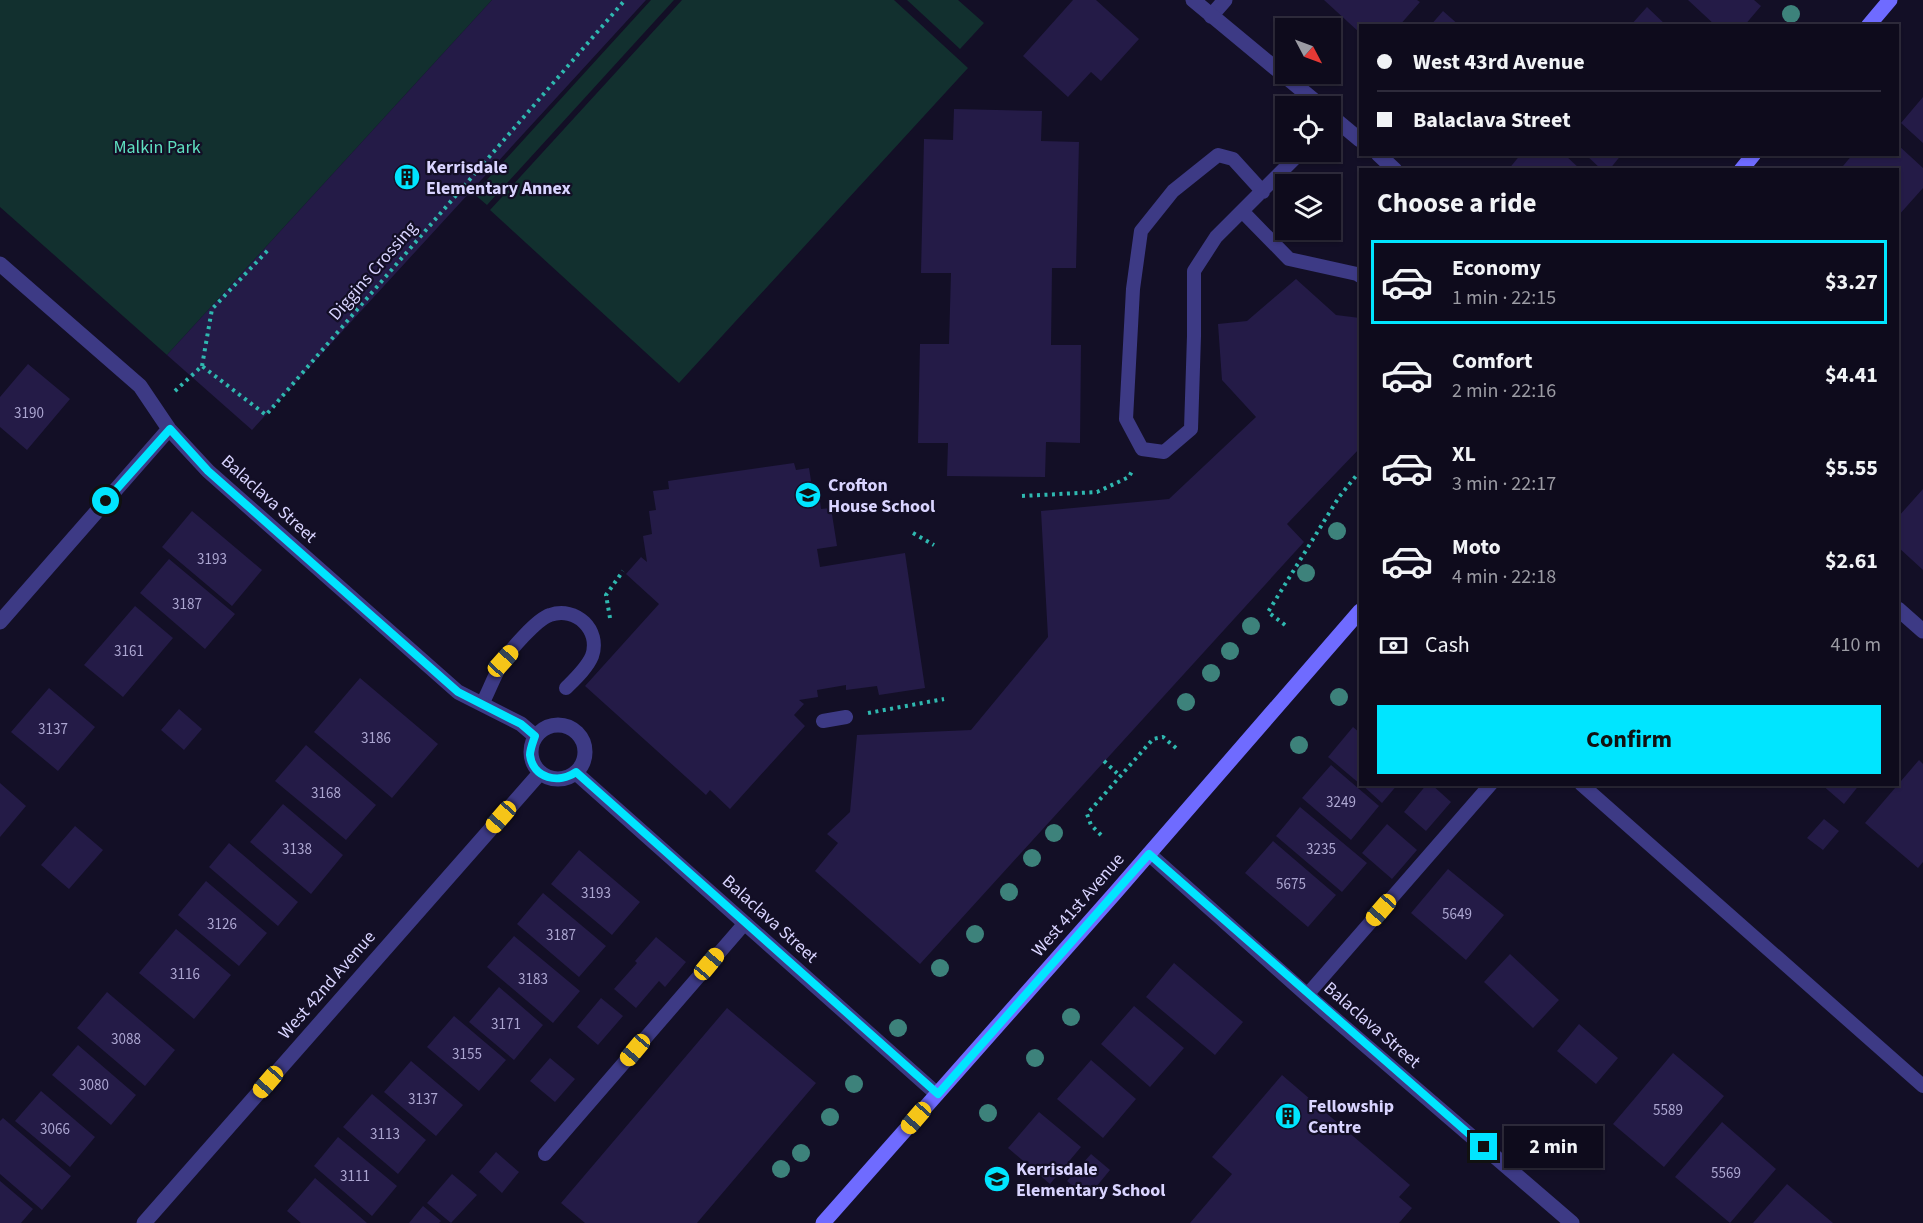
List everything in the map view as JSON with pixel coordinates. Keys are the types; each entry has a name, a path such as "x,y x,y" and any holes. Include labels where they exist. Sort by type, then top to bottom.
{"main road":[{"path":"1870,24 1890,0"},
{"path":"1743,168 1752,156"},
{"name":"West 41st Avenue","path":"824,1223 1359,612"}],"street":[{"path":"1193,0 1308,96"},
{"path":"1211,16 1225,0"},
{"path":"1341,125 1359,139"},
{"path":"1380,156 1393,168"},
{"name":"Balaclava Street","path":"0,266 140,387 170,429 208,471 458,692 521,724 535,736"},
{"path":"0,622 170,429"},
{"path":"1899,610 1923,632"},
{"path":"555,725 566,726 576,732 583,741 585,752 583,764 576,772 568,778 558,780 540,773 530,755 535,736 555,725"},
{"name":"Balaclava Street","path":"576,772 938,1094"},
{"name":"West 42nd Avenue","path":"144,1223 540,773"},
{"name":"Balaclava Street","path":"1149,854 1572,1223"}],"lane":[{"path":"1263,192 1233,159 1218,155 1173,191 1141,231 1133,289 1125,419 1142,449 1164,452 1191,429 1194,271 1216,237 1263,192 1292,162"},
{"path":"1242,211 1289,259 1359,275"},
{"path":"482,704 503,661 538,622 549,615 563,613 576,616 587,624 594,645 592,656 586,666 566,688"},
{"path":"823,721 846,717"},
{"path":"1307,994 1489,786"},
{"path":"1583,786 1923,1086"},
{"path":"545,1154 745,923"}],"path":[{"name":"Diggins Crossing","path":"202,366 266,415 625,0"},
{"path":"174,391 202,366 212,309 270,248"},
{"path":"1022,496 1098,492 1130,477 1142,449"},
{"path":"1285,625 1268,612 1339,497 1359,472"},
{"path":"912,532 934,545"},
{"path":"611,622 606,595 623,572"},
{"path":"846,717 944,699"},
{"path":"1101,835 1091,825 1087,814 1153,739 1163,737 1176,748"},
{"path":"1104,762 1120,776"}],"green space":[{"name":"Malkin Park","path":"0,0 492,0 167,355 0,207"},
{"path":"651,0 674,0 487,205 474,194"},
{"path":"682,0 894,0 968,68 679,383 490,210"},
{"path":"907,0 958,0 984,23 960,49"}],"building":[{"name":"Kerrisdale Elementary Annex","path":"492,0 646,0 252,430 167,355"},
{"path":"1073,0 1096,0 1139,39 1101,81 1091,72 1068,97 1023,56"},
{"path":"1324,0 1417,0 1420,2 1401,24 1359,24 1359,32"},
{"path":"1688,0 1754,0 1761,6 1746,24 1714,24"},
{"path":"1647,7 1665,24 1632,24"},
{"path":"1443,11 1458,24 1432,24"},
{"path":"1923,97 1923,143 1901,123"},
{"path":"954,109 1042,111 1041,141 1079,142 1076,268 1052,268 1051,345 1081,345 1080,443 1046,442 1045,477 947,476 948,443 918,443 920,344 949,344 951,273 921,273 924,139 953,140"},
{"path":"1899,146 1923,168 1923,188 1899,215 1899,168 1845,168 1843,166 1851,156 1899,156"},
{"path":"1519,156 1566,156 1579,168 1510,168"},
{"path":"1587,156 1620,156 1611,168 1600,168"},
{"path":"1296,279 1336,315 1359,318 1359,449 1287,524 1304,542 920,964 815,871 838,843 827,834 850,812 857,735 971,730 1048,637 1041,511 1169,499 1256,417 1222,380 1218,324 1247,321"},
{"path":"28,364 70,399 27,450 0,427 0,397"},
{"path":"794,463 796,470 809,468 812,487 818,486 821,509 831,508 837,546 817,549 820,567 905,553 925,688 879,695 877,686 846,690 846,685 817,690 818,697 799,700 804,704 794,715 805,726 730,809 710,790 706,795 585,686 659,604 626,574 641,557 647,562 643,536 652,534 649,511 656,510 653,491 669,489 668,481"},
{"path":"1923,489 1923,570 1899,548 1899,516"},
{"path":"192,511 262,570 232,606 162,547"},
{"path":"169,559 235,614 205,649 140,593"},
{"path":"135,606 173,638 123,697 84,665"},
{"path":"360,678 438,744 392,798 314,732"},
{"path":"49,688 95,727 58,771 11,732"},
{"path":"179,709 202,729 184,750 161,730"},
{"path":"1353,727 1359,732 1359,783 1328,757"},
{"path":"306,745 376,805 346,840 275,781"},
{"path":"1919,760 1923,764 1923,862 1918,868 1865,823"},
{"path":"1331,765 1379,806 1351,840 1302,798"},
{"path":"0,783 26,806 0,837"},
{"path":"1363,786 1396,786 1382,803"},
{"path":"1425,786 1433,786 1451,802 1426,831 1404,812"},
{"path":"1823,786 1858,786 1844,804"},
{"path":"283,804 343,855 311,894 250,842"},
{"path":"1300,807 1367,863 1342,892 1276,836"},
{"path":"1824,819 1839,831 1823,850 1807,838"},
{"path":"1387,824 1417,850 1392,879 1362,853"},
{"path":"75,826 103,850 69,889 41,865"},
{"path":"1273,841 1336,895 1308,927 1245,873"},
{"path":"229,843 298,902 278,926 209,867"},
{"path":"579,850 640,902 612,935 551,884"},
{"path":"1448,869 1504,915 1466,960 1411,913"},
{"path":"206,881 267,933 239,966 178,915"},
{"path":"543,893 606,946 579,977 517,924"},
{"path":"176,929 231,975 194,1019 139,973"},
{"path":"514,936 580,991 553,1023 487,967"},
{"path":"656,937 686,962 665,987 659,981 636,1008 614,989"},
{"path":"1510,954 1559,1000 1533,1028 1484,982"},
{"path":"1174,963 1243,1022 1215,1055 1146,997"},
{"path":"499,987 543,1025 514,1060 469,1022"},
{"path":"107,992 175,1050 145,1086 77,1028"},
{"path":"601,998 623,1016 598,1045 577,1027"},
{"path":"1134,1006 1184,1048 1150,1087 1101,1044"},
{"path":"727,1008 816,1083 697,1223 585,1223 561,1203"},
{"path":"454,1016 506,1060 479,1091 427,1047"},
{"path":"1579,1024 1618,1058 1596,1084 1557,1051"},
{"path":"78,1045 136,1095 111,1125 52,1075"},
{"path":"1673,1053 1724,1096 1664,1167 1613,1124"},
{"path":"550,1058 575,1079 555,1102 530,1081"},
{"path":"1091,1060 1136,1099 1103,1138 1057,1099"},
{"path":"411,1061 463,1105 436,1136 384,1092"},
{"name":"Fellowship Centre","path":"1282,1075 1410,1185 1399,1197 1412,1208 1399,1223 1190,1223 1232,1174 1212,1157"},
{"path":"41,1091 95,1137 70,1167 15,1121"},
{"path":"372,1094 426,1140 398,1174 343,1127"},
{"path":"1039,1112 1081,1147 1050,1184 1008,1148"},
{"path":"3,1118 71,1176 42,1210 0,1174 0,1121"},
{"path":"1722,1122 1776,1169 1730,1223 1675,1177"},
{"path":"338,1137 397,1186 372,1216 314,1166"},
{"path":"496,1152 519,1172 502,1193 479,1172"},
{"path":"1091,1154 1110,1170 1087,1198 1067,1181"},
{"path":"452,1174 477,1195 451,1223 427,1203"},
{"path":"315,1178 367,1223 301,1223 287,1211"},
{"path":"0,1181 33,1209 21,1223 0,1223"},
{"path":"1787,1184 1833,1223 1753,1223"},
{"path":"423,1206 441,1221 439,1223 409,1223"}],"place":[{"name":"Kerrisdale Elementary Annex","path":"407,177"},
{"name":"Crofton House School","path":"808,495"},
{"name":"Fellowship Centre","path":"1288,1116"},
{"name":"Kerrisdale Elementary School","path":"997,1179"}],"route":[{"path":"106,501 170,429 208,471 458,692 521,724 535,736 530,755 540,773 558,780 568,778 576,772 938,1094 1149,854 1484,1147"}]}
